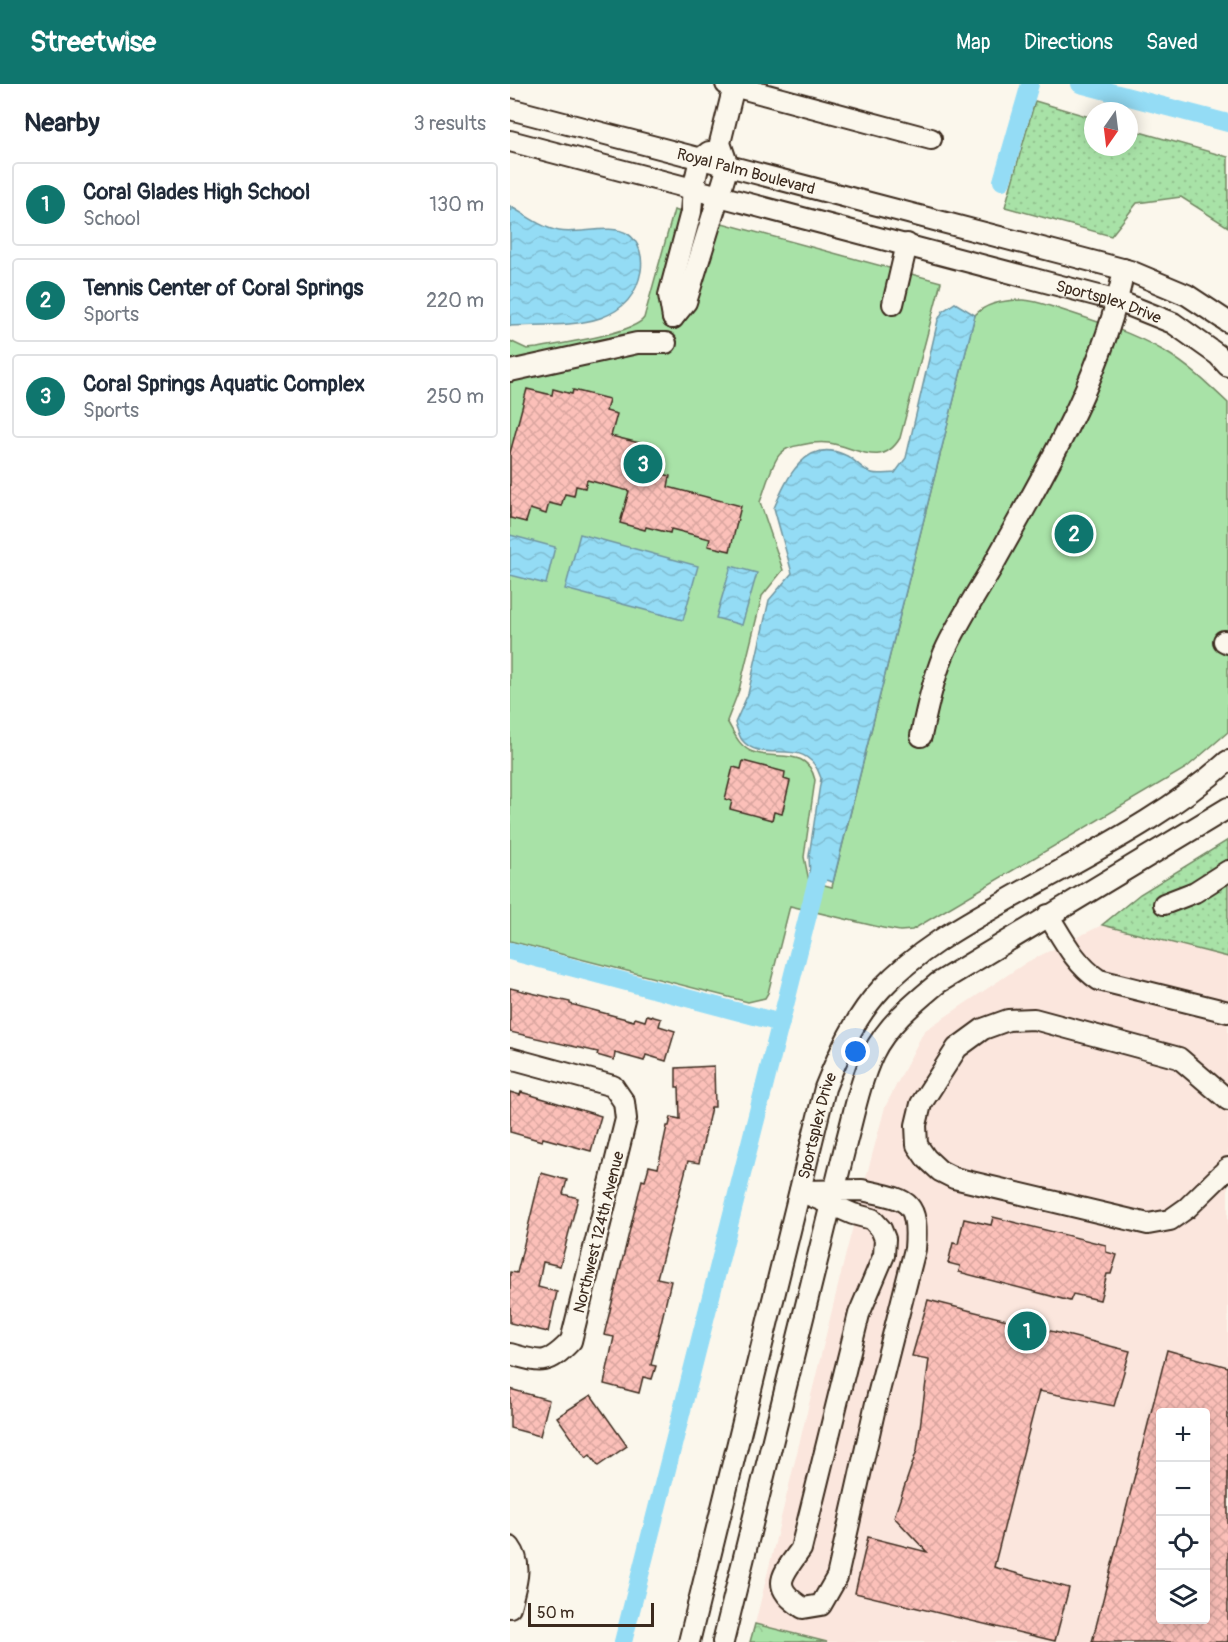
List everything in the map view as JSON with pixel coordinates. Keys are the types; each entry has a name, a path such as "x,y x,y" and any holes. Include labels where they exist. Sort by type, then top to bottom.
{"street":[{"path":"720,143 700,159 693,189 691,212 669,295 672,318 686,302 728,166 720,143 730,85 931,139"},
{"name":"Royal Palm Boulevard","path":"510,109 984,233"},
{"name":"Royal Palm Boulevard","path":"510,141 977,263"},
{"name":"Sportsplex Drive","path":"984,233 1124,269 1187,295 1228,322"},
{"path":"893,304 907,244"},
{"name":"Sportsplex Drive","path":"977,263 1118,301 1173,323 1218,355 1228,366"},
{"path":"921,736 932,686 945,651 1041,477 1092,374 1118,301 1124,269"},
{"path":"510,371 637,343 666,343"},
{"name":"Sportsplex Drive","path":"688,1642 829,1079 839,1053 860,1016 881,989 921,953 966,923 1154,816 1187,795 1228,761"},
{"name":"Sportsplex Drive","path":"723,1642 833,1198 861,1089 874,1053 892,1027 913,1004 938,983 1228,808"},
{"path":"1164,904 1195,892 1228,871"},
{"path":"1048,915 1074,957 1087,972 1099,980 1228,1012"},
{"path":"1228,1100 1179,1058 1034,1019 1008,1020 983,1029 957,1048 921,1104 916,1125 917,1145 926,1158 940,1171 954,1178 1148,1224 1170,1220 1187,1208 1228,1168"},
{"name":"Northwest 124th Avenue","path":"510,1058 613,1086 624,1102 626,1119 571,1341 556,1356 540,1362 510,1354"},
{"path":"800,1191 833,1198 872,1220 881,1229 885,1239 884,1255 859,1314 801,1549 781,1581 782,1590 803,1608 821,1605 837,1577 876,1403 915,1249 917,1223 912,1210 903,1202 862,1190 833,1198"},
{"path":"510,1607 519,1573 513,1552"}],"shaded area":[{"path":"1102,925 1228,957 1228,1642 827,1642 755,1624 847,1249 885,1107 924,1031 1027,962"}],"green space":[{"path":"1035,101 1084,115 1084,156 1138,156 1138,132 1228,157 1228,227 1181,197 1137,203 1111,236 1005,207"},
{"path":"674,210 941,282 900,438 893,447 877,454 868,454 826,443 789,448 777,458 760,502 783,570 762,596 739,690 727,721 737,739 748,750 798,759 811,769 815,780 804,857 809,881 832,887 975,315 997,303 1027,300 1101,323 1173,356 1228,403 1228,732 1186,768 912,930 900,931 883,928 790,906 768,993 765,998 748,1002 510,941 510,341 527,349 537,348 594,338 637,324 644,318"},
{"path":"1228,840 1228,957 1102,925 1140,894"},
{"path":"755,1624 827,1642 750,1642"}],"water":[{"path":"510,206 540,224 559,231 613,229 628,234 638,246 642,261 634,291 622,306 607,315 589,321 510,326"},
{"path":"955,303 975,315 833,882 810,876 809,856 821,778 814,764 805,756 795,753 762,751 751,747 742,740 735,723 748,694 769,600 792,573 774,508 799,464 808,456 819,451 831,451 845,455 872,473 895,473 906,458 938,320 943,311"},
{"path":"580,534 698,566 683,620 565,589"},
{"path":"510,535 555,547 546,584 510,575"},
{"path":"731,566 757,573 742,625 716,618"}],"building":[{"path":"527,389 552,395 553,389 572,394 573,390 609,399 606,411 617,414 611,436 643,444 651,461 649,471 670,476 668,487 741,506 730,551 708,546 710,539 671,529 670,533 646,527 645,530 620,523 629,491 587,480 585,488 576,486 574,496 565,494 561,506 549,503 546,514 530,509 526,522 510,518 510,453"},
{"path":"743,761 785,772 784,779 790,781 782,814 774,812 772,820 730,809 732,801 725,799 733,767 741,769"},
{"path":"510,988 570,1002 570,1004 634,1021 635,1018 645,1021 647,1015 661,1019 659,1026 675,1031 666,1061 646,1055 644,1061 615,1053 614,1060 597,1055 598,1052 510,1032"},
{"path":"714,1066 715,1107 711,1107 699,1163 688,1161 657,1278 671,1281 651,1365 656,1366 652,1379 643,1377 639,1393 604,1384 614,1337 604,1335 642,1180 645,1181 649,1166 658,1168 671,1117 680,1119 676,1068"},
{"path":"510,1092 520,1095 521,1092 601,1116 591,1151 510,1132"},
{"path":"541,1173 567,1180 563,1194 578,1198 560,1266 543,1262 538,1287 557,1292 548,1332 510,1323 510,1272 517,1273"},
{"path":"993,1217 1106,1245 1106,1252 1117,1255 1111,1274 1107,1274 1100,1300 1073,1294 1070,1301 959,1272 960,1266 948,1263 953,1243 958,1244 964,1219 991,1225"},
{"path":"928,1300 1130,1351 1114,1406 1039,1391 994,1567 1069,1588 1055,1641 855,1593 868,1537 927,1552 894,1517 917,1450 929,1359 912,1356"},
{"path":"1167,1350 1228,1367 1228,1642 1092,1642"},
{"path":"510,1389 549,1400 540,1436 510,1428"},
{"path":"591,1395 627,1446 598,1466 590,1455 586,1458 557,1417"}],"waterway":[{"path":"1002,181 1030,84"},
{"path":"1080,84 1228,123"},
{"path":"623,1642 823,856"},
{"path":"510,951 781,1023"}],"place":[{"name":"Coral Springs Aquatic Complex","path":"643,464"},
{"name":"Tennis Center of Coral Springs","path":"1074,534"},
{"name":"Coral Glades High School","path":"1027,1331"}]}
